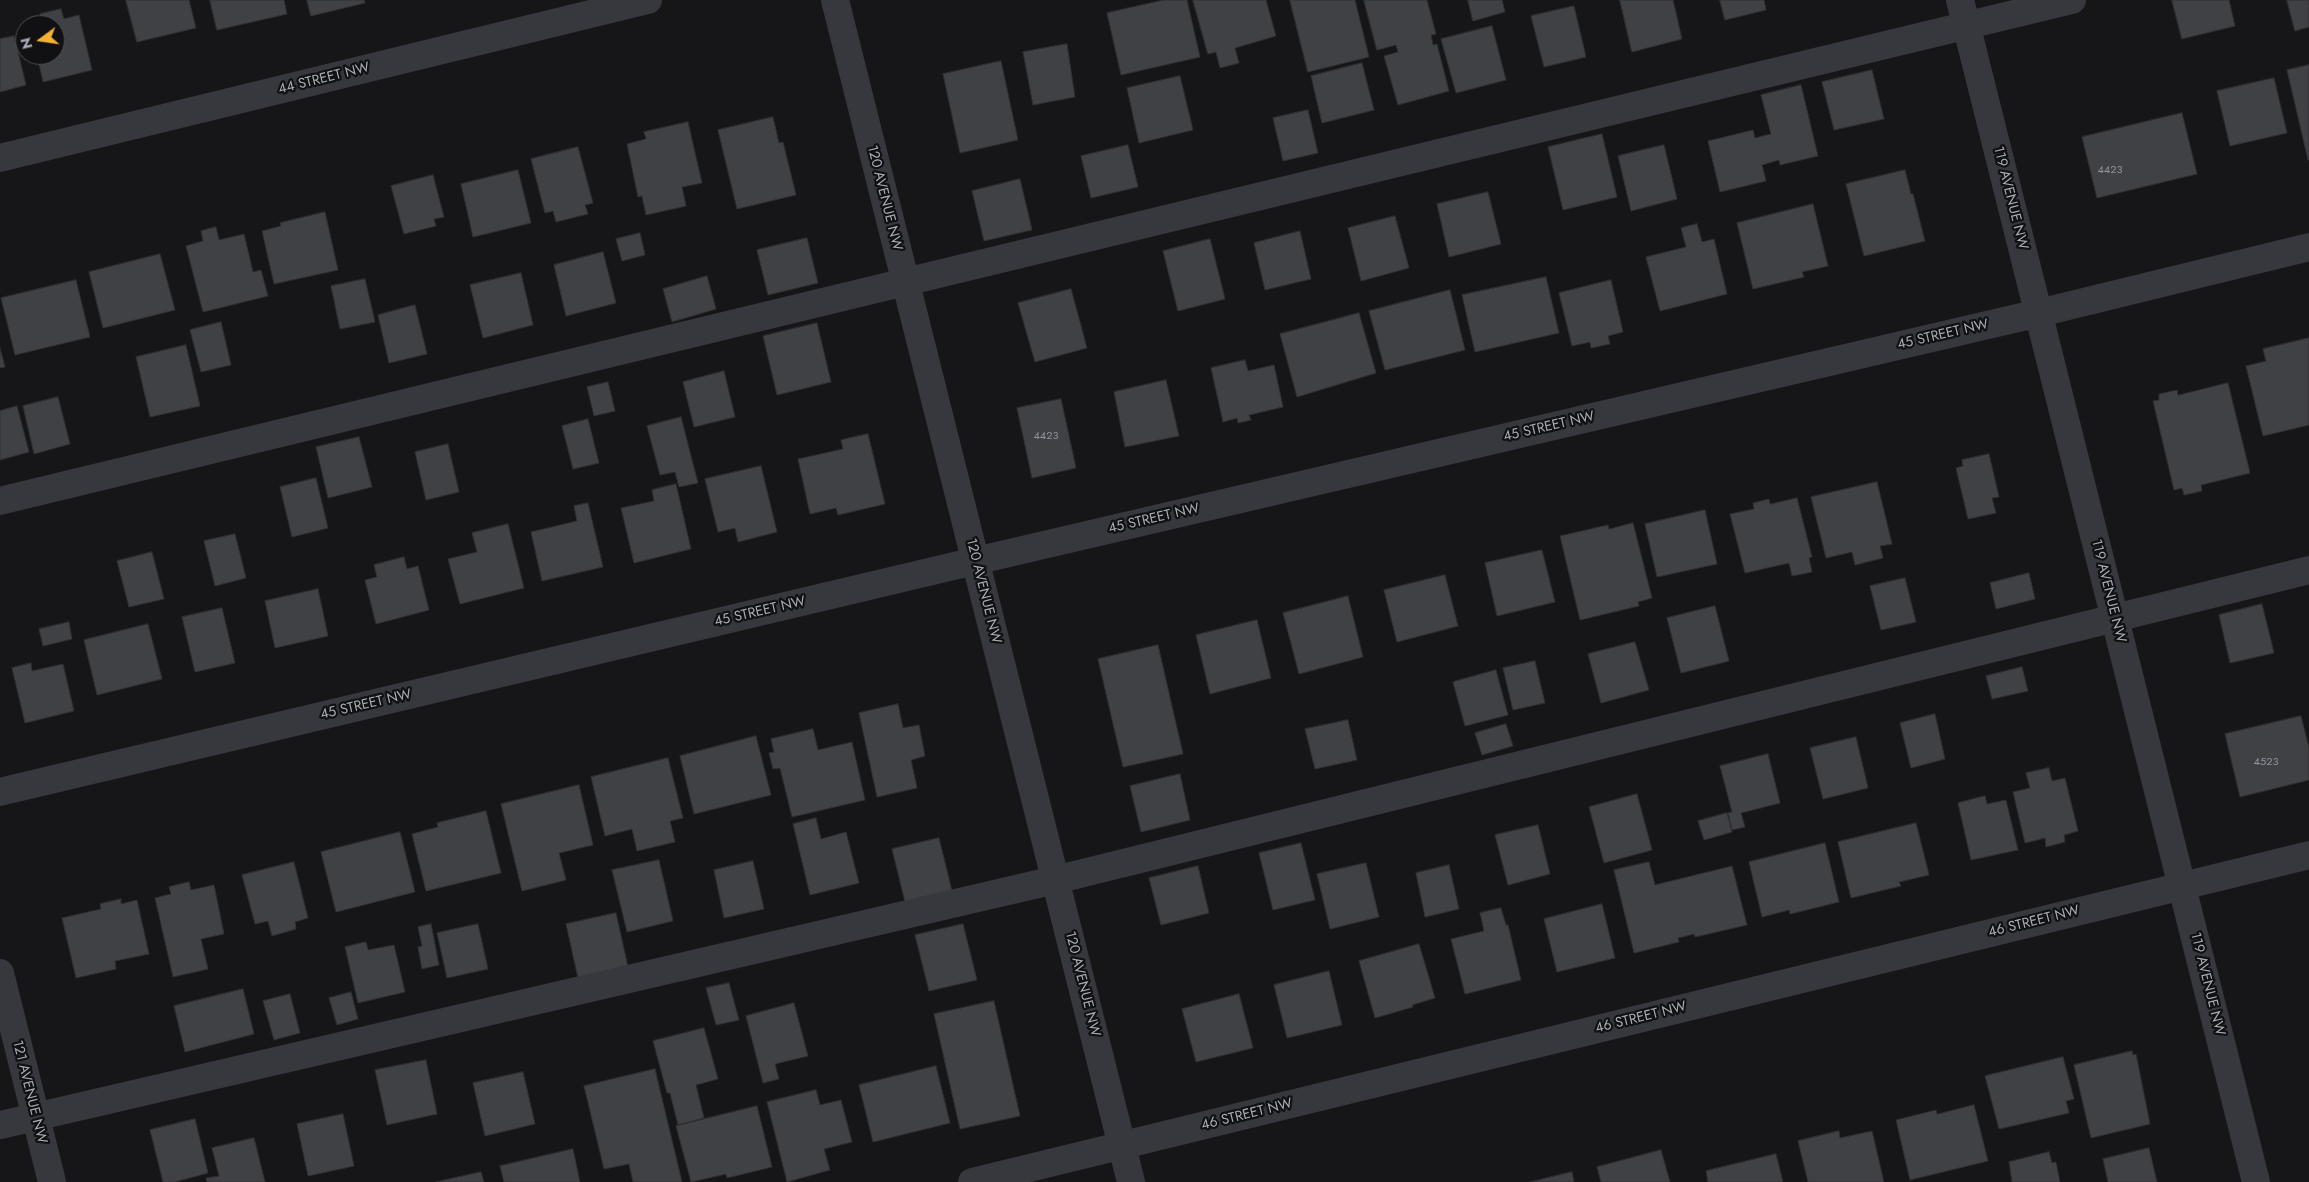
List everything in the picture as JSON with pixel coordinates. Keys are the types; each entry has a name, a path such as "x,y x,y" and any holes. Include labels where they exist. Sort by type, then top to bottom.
{"street":[{"name":"44 STREET NW","path":"0,158 648,0"},
{"name":"120 AVENUE NW","path":"835,0 1131,1182"},
{"name":"119 AVENUE NW","path":"1960,0 2256,1182"},
{"path":"0,501 2072,0"},
{"name":"45 STREET NW","path":"0,792 975,561 2039,313 2309,247"},
{"path":"0,1125 1055,880 2309,570"},
{"name":"46 STREET NW","path":"972,1182 2309,855"},
{"name":"121 AVENUE NW","path":"0,973 52,1182"}],"building":[{"path":"126,0 189,0 196,28 137,42"},
{"path":"210,0 284,0 287,14 217,30"},
{"path":"307,0 364,0 365,3 311,16"},
{"path":"1164,0 1187,0 1200,57 1121,75 1107,13"},
{"path":"1193,0 1266,0 1276,36 1235,48 1239,63 1220,68 1216,52 1208,54"},
{"path":"1290,0 1355,0 1369,57 1308,72"},
{"path":"1364,0 1427,0 1436,34 1431,35 1433,45 1437,44 1449,91 1398,105 1384,56 1398,52 1396,45 1377,50"},
{"path":"1468,0 1502,0 1505,12 1473,21"},
{"path":"1620,0 1673,0 1682,39 1632,52"},
{"path":"1720,0 1764,0 1766,10 1725,20"},
{"path":"2172,0 2229,0 2235,26 2182,39"},
{"path":"2287,0 2309,0 2309,27 2295,31"},
{"path":"1574,6 1586,57 1544,67 1531,16"},
{"path":"61,9 63,15 40,15"},
{"path":"79,15 92,70 43,82 39,65 65,65 65,19"},
{"path":"1492,26 1506,80 1456,93 1441,39"},
{"path":"14,36 15,65 21,65 26,85 0,92 0,39"},
{"path":"1067,44 1075,97 1033,105 1023,52"},
{"path":"1001,61 1018,140 960,153 943,74"},
{"path":"1362,63 1374,110 1322,123 1311,76"},
{"path":"2309,65 2309,160 2308,160 2287,70"},
{"path":"1872,70 1884,119 1834,130 1822,82"},
{"path":"1180,76 1193,130 1139,143 1127,88"},
{"path":"2274,78 2287,133 2230,146 2217,91"},
{"path":"1801,85 1818,156 1780,165 1779,160 1762,165 1766,181 1720,192 1708,141 1753,130 1755,138 1771,134 1761,95"},
{"path":"1308,110 1318,153 1283,161 1273,118"},
{"path":"2182,113 2197,174 2097,198 2082,137"},
{"path":"773,117 779,143 783,142 796,195 737,209 718,130"},
{"path":"688,122 702,183 682,187 686,206 646,215 642,196 638,197 627,144 646,139 644,132"},
{"path":"1602,134 1617,197 1563,210 1548,147"},
{"path":"1128,145 1138,187 1091,198 1081,156"},
{"path":"1664,145 1677,199 1631,211 1618,156"},
{"path":"578,147 593,203 585,205 588,214 556,222 553,211 545,213 531,159"},
{"path":"518,170 531,223 473,237 461,184"},
{"path":"1905,170 1925,241 1864,256 1846,184"},
{"path":"433,175 444,217 434,219 436,226 404,234 391,186"},
{"path":"1020,179 1032,230 984,241 972,191"},
{"path":"1488,192 1501,244 1449,257 1437,204"},
{"path":"1813,204 1828,266 1802,272 1804,277 1753,289 1737,223"},
{"path":"325,212 338,270 274,284 262,231 281,226 280,223"},
{"path":"1395,216 1409,268 1361,281 1348,228"},
{"path":"1697,224 1702,242 1714,239 1727,294 1660,311 1646,257 1686,247 1681,228"},
{"path":"216,227 219,240 244,234 253,272 261,270 268,296 203,312 186,246 203,241 201,231"},
{"path":"1300,231 1311,279 1265,290 1254,243"},
{"path":"640,233 645,255 622,261 616,239"},
{"path":"807,238 818,283 768,295 757,250"},
{"path":"1210,239 1225,299 1178,311 1163,251"},
{"path":"603,252 616,303 566,316 554,265"},
{"path":"160,254 175,310 103,328 89,272"},
{"path":"521,273 533,325 483,338 470,285"},
{"path":"707,276 716,309 672,322 663,289"},
{"path":"1546,277 1559,333 1475,352 1462,295"},
{"path":"365,279 375,322 340,329 331,286"},
{"path":"76,280 90,337 15,355 1,298"},
{"path":"1611,280 1623,332 1608,336 1610,344 1591,348 1590,342 1572,346 1559,293"},
{"path":"1071,289 1087,348 1035,362 1018,303"},
{"path":"1450,290 1465,350 1385,370 1369,311"},
{"path":"415,305 427,354 389,363 378,315"},
{"path":"1359,313 1376,373 1297,397 1280,334"},
{"path":"221,322 231,365 201,372 190,330"},
{"path":"817,323 831,382 777,395 763,336"},
{"path":"2309,338 2309,425 2263,436 2246,366 2266,361 2263,349"},
{"path":"186,345 200,406 150,417 136,357"},
{"path":"0,348 5,367 0,368"},
{"path":"1245,360 1248,371 1274,365 1283,407 1249,415 1251,420 1238,423 1237,418 1223,422 1211,368"},
{"path":"724,371 735,417 694,427 683,382"},
{"path":"1166,380 1179,436 1125,447 1114,392"},
{"path":"608,382 615,411 594,416 587,387"},
{"path":"2228,383 2250,473 2201,485 2202,491 2184,495 2182,488 2174,490 2153,401 2159,400 2159,394 2177,390 2178,395"},
{"path":"58,397 70,444 34,454 23,406"},
{"path":"1061,399 1076,468 1032,478 1017,408"},
{"path":"17,406 29,452 0,460 0,411"},
{"path":"681,417 698,483 679,487 675,472 660,475 647,426"},
{"path":"588,419 599,463 573,469 562,426"},
{"path":"868,434 885,504 838,515 836,508 810,514 798,459 843,449 841,440"},
{"path":"359,437 372,487 328,498 316,447"},
{"path":"448,444 459,492 426,500 415,452"},
{"path":"1989,454 1999,497 1992,498 1996,513 1968,519 1956,468 1963,466 1962,460"},
{"path":"761,466 777,532 738,542 735,528 718,532 705,479"},
{"path":"316,478 328,528 292,537 280,487"},
{"path":"1877,482 1892,544 1880,546 1883,558 1855,565 1852,552 1826,558 1811,497"},
{"path":"676,484 691,549 634,563 621,508 654,501 652,490"},
{"path":"1797,498 1812,557 1809,558 1812,572 1792,576 1789,563 1745,573 1730,514 1754,509 1753,503 1769,499 1770,504"},
{"path":"588,503 603,567 542,581 531,532 577,521 574,506"},
{"path":"1705,510 1717,564 1657,577 1645,524"},
{"path":"1633,523 1652,598 1638,602 1639,606 1580,620 1560,536 1608,525 1609,529"},
{"path":"508,524 524,588 460,604 448,559 477,552 472,533"},
{"path":"235,534 246,578 215,586 204,541"},
{"path":"1542,550 1555,602 1497,616 1485,563"},
{"path":"152,552 164,599 129,607 117,561"},
{"path":"404,557 407,569 418,566 429,610 376,624 365,580 377,577 374,565"},
{"path":"2029,573 2035,599 1996,609 1990,583"},
{"path":"1445,575 1458,626 1397,642 1384,590"},
{"path":"1905,578 1916,622 1881,630 1870,586"},
{"path":"318,589 328,636 275,648 265,601"},
{"path":"1348,596 1363,657 1299,674 1283,613"},
{"path":"2262,604 2274,653 2230,663 2219,615"},
{"path":"1715,606 1729,661 1681,673 1667,618"},
{"path":"222,608 235,663 195,672 182,617"},
{"path":"1257,620 1271,678 1210,694 1196,635"},
{"path":"69,622 72,639 43,646 39,629"},
{"path":"148,624 162,679 97,695 84,640"},
{"path":"1635,642 1649,690 1601,703 1588,654"},
{"path":"1158,645 1183,754 1123,767 1098,659"},
{"path":"1535,661 1545,703 1513,710 1503,668"},
{"path":"31,663 32,671 63,664 74,711 25,723 12,668"},
{"path":"2022,667 2028,691 1992,699 1986,676"},
{"path":"1496,670 1508,715 1465,726 1453,682"},
{"path":"898,704 903,728 919,725 925,756 911,760 917,788 877,797 859,713"},
{"path":"1935,714 1945,759 1911,768 1900,723"},
{"path":"2301,716 2309,748 2309,780 2240,797 2225,734"},
{"path":"1348,720 1357,760 1315,769 1305,729"},
{"path":"1506,724 1513,746 1482,755 1475,733"},
{"path":"813,729 818,750 852,742 865,800 792,817 780,768 773,769 769,753 774,752 771,739"},
{"path":"756,736 771,795 694,814 680,756"},
{"path":"1856,737 1868,788 1823,799 1810,748"},
{"path":"1768,754 1780,803 1741,813 1745,827 1732,830 1728,813 1732,812 1720,766"},
{"path":"668,758 683,818 670,821 675,842 637,851 632,829 605,836 591,777"},
{"path":"2049,768 2052,781 2065,778 2078,831 2064,835 2065,842 2046,847 2045,838 2025,843 2013,792 2030,788 2026,773"},
{"path":"1180,774 1190,820 1141,832 1130,786"},
{"path":"579,785 593,845 559,853 566,880 522,891 501,804"},
{"path":"1637,794 1652,850 1604,863 1589,807"},
{"path":"1985,796 1987,804 2006,800 2018,850 1971,860 1958,803"},
{"path":"486,811 501,873 426,891 412,834 438,827 437,823"},
{"path":"1727,813 1732,832 1704,840 1698,821"},
{"path":"816,818 821,839 846,832 859,883 810,895 793,824"},
{"path":"1916,823 1929,875 1899,882 1901,886 1851,898 1838,842"},
{"path":"1538,825 1550,874 1508,885 1495,835"},
{"path":"400,832 415,892 336,912 321,852"},
{"path":"939,838 952,891 905,902 892,849"},
{"path":"1301,843 1315,900 1273,910 1259,853"},
{"path":"1825,843 1839,902 1790,914 1789,910 1762,917 1749,862"},
{"path":"659,860 673,921 627,932 612,870"},
{"path":"753,861 764,909 724,918 714,870"},
{"path":"294,862 308,918 295,922 296,929 272,936 268,921 255,924 242,875"},
{"path":"1649,862 1655,885 1732,866 1747,925 1695,937 1694,934 1678,938 1679,942 1634,953 1614,870"},
{"path":"1366,863 1379,917 1330,929 1317,874"},
{"path":"1449,865 1459,909 1425,917 1416,873"},
{"path":"1198,866 1209,913 1161,925 1149,878"},
{"path":"189,882 191,890 214,885 224,934 201,939 208,969 173,977 155,898 171,894 169,887"},
{"path":"121,899 121,904 137,900 149,954 115,961 116,969 76,978 62,918 101,909 100,904"},
{"path":"1602,904 1615,958 1557,972 1544,919"},
{"path":"1501,908 1506,925 1508,925 1521,980 1465,994 1451,939 1484,931 1480,913"},
{"path":"616,913 628,967 578,978 566,924"},
{"path":"431,924 439,965 422,969 418,947 422,946 418,927"},
{"path":"478,924 488,969 447,978 437,933"},
{"path":"963,924 977,980 929,991 915,935"},
{"path":"366,942 368,950 394,945 405,992 358,1003 345,947"},
{"path":"1419,944 1435,998 1412,1005 1413,1007 1375,1018 1359,961"},
{"path":"1329,971 1342,1025 1287,1038 1274,985"},
{"path":"729,983 739,1020 716,1025 706,988"},
{"path":"243,989 254,1034 185,1052 174,1006"},
{"path":"351,992 358,1019 337,1025 329,998"},
{"path":"290,994 300,1033 274,1040 263,1001"},
{"path":"1239,994 1253,1048 1196,1062 1182,1009"},
{"path":"994,1001 1020,1116 960,1129 934,1014"},
{"path":"794,1003 808,1056 775,1064 779,1079 763,1083 746,1016"},
{"path":"704,1028 718,1079 696,1085 704,1118 678,1125 653,1041"},
{"path":"2132,1051 2133,1055 2136,1054 2150,1124 2091,1138 2074,1065"},
{"path":"2063,1057 2074,1099 2066,1101 2069,1113 1999,1129 1985,1076"},
{"path":"426,1060 437,1114 387,1125 375,1070"},
{"path":"936,1066 950,1123 873,1142 859,1085"},
{"path":"655,1069 682,1182 633,1182 629,1164 604,1169 584,1086"},
{"path":"523,1072 535,1124 485,1136 473,1083"},
{"path":"816,1090 820,1105 841,1100 852,1142 824,1149 830,1170 787,1182 767,1102"},
{"path":"1974,1105 1988,1161 1910,1180 1896,1120 1936,1110 1937,1114"},
{"path":"757,1106 772,1167 727,1178 726,1174 691,1182 676,1126"},
{"path":"343,1114 354,1166 308,1176 297,1124"},
{"path":"195,1119 208,1173 175,1182 163,1182 150,1130"},
{"path":"1839,1131 1840,1138 1872,1131 1884,1182 1808,1182 1798,1141"},
{"path":"254,1138 265,1182 207,1182 206,1178 219,1176 212,1148"},
{"path":"2149,1148 2157,1182 2108,1182 2103,1159"},
{"path":"573,1149 580,1182 504,1182 500,1166"},
{"path":"1661,1150 1670,1182 1601,1182 1597,1167"},
{"path":"2049,1152 2052,1163 2056,1162 2060,1182 2012,1182 2009,1162"},
{"path":"1776,1154 1783,1182 1708,1182 1706,1171"},
{"path":"481,1172 484,1182 436,1182"},
{"path":"1572,1172 1574,1182 1530,1182"}]}
